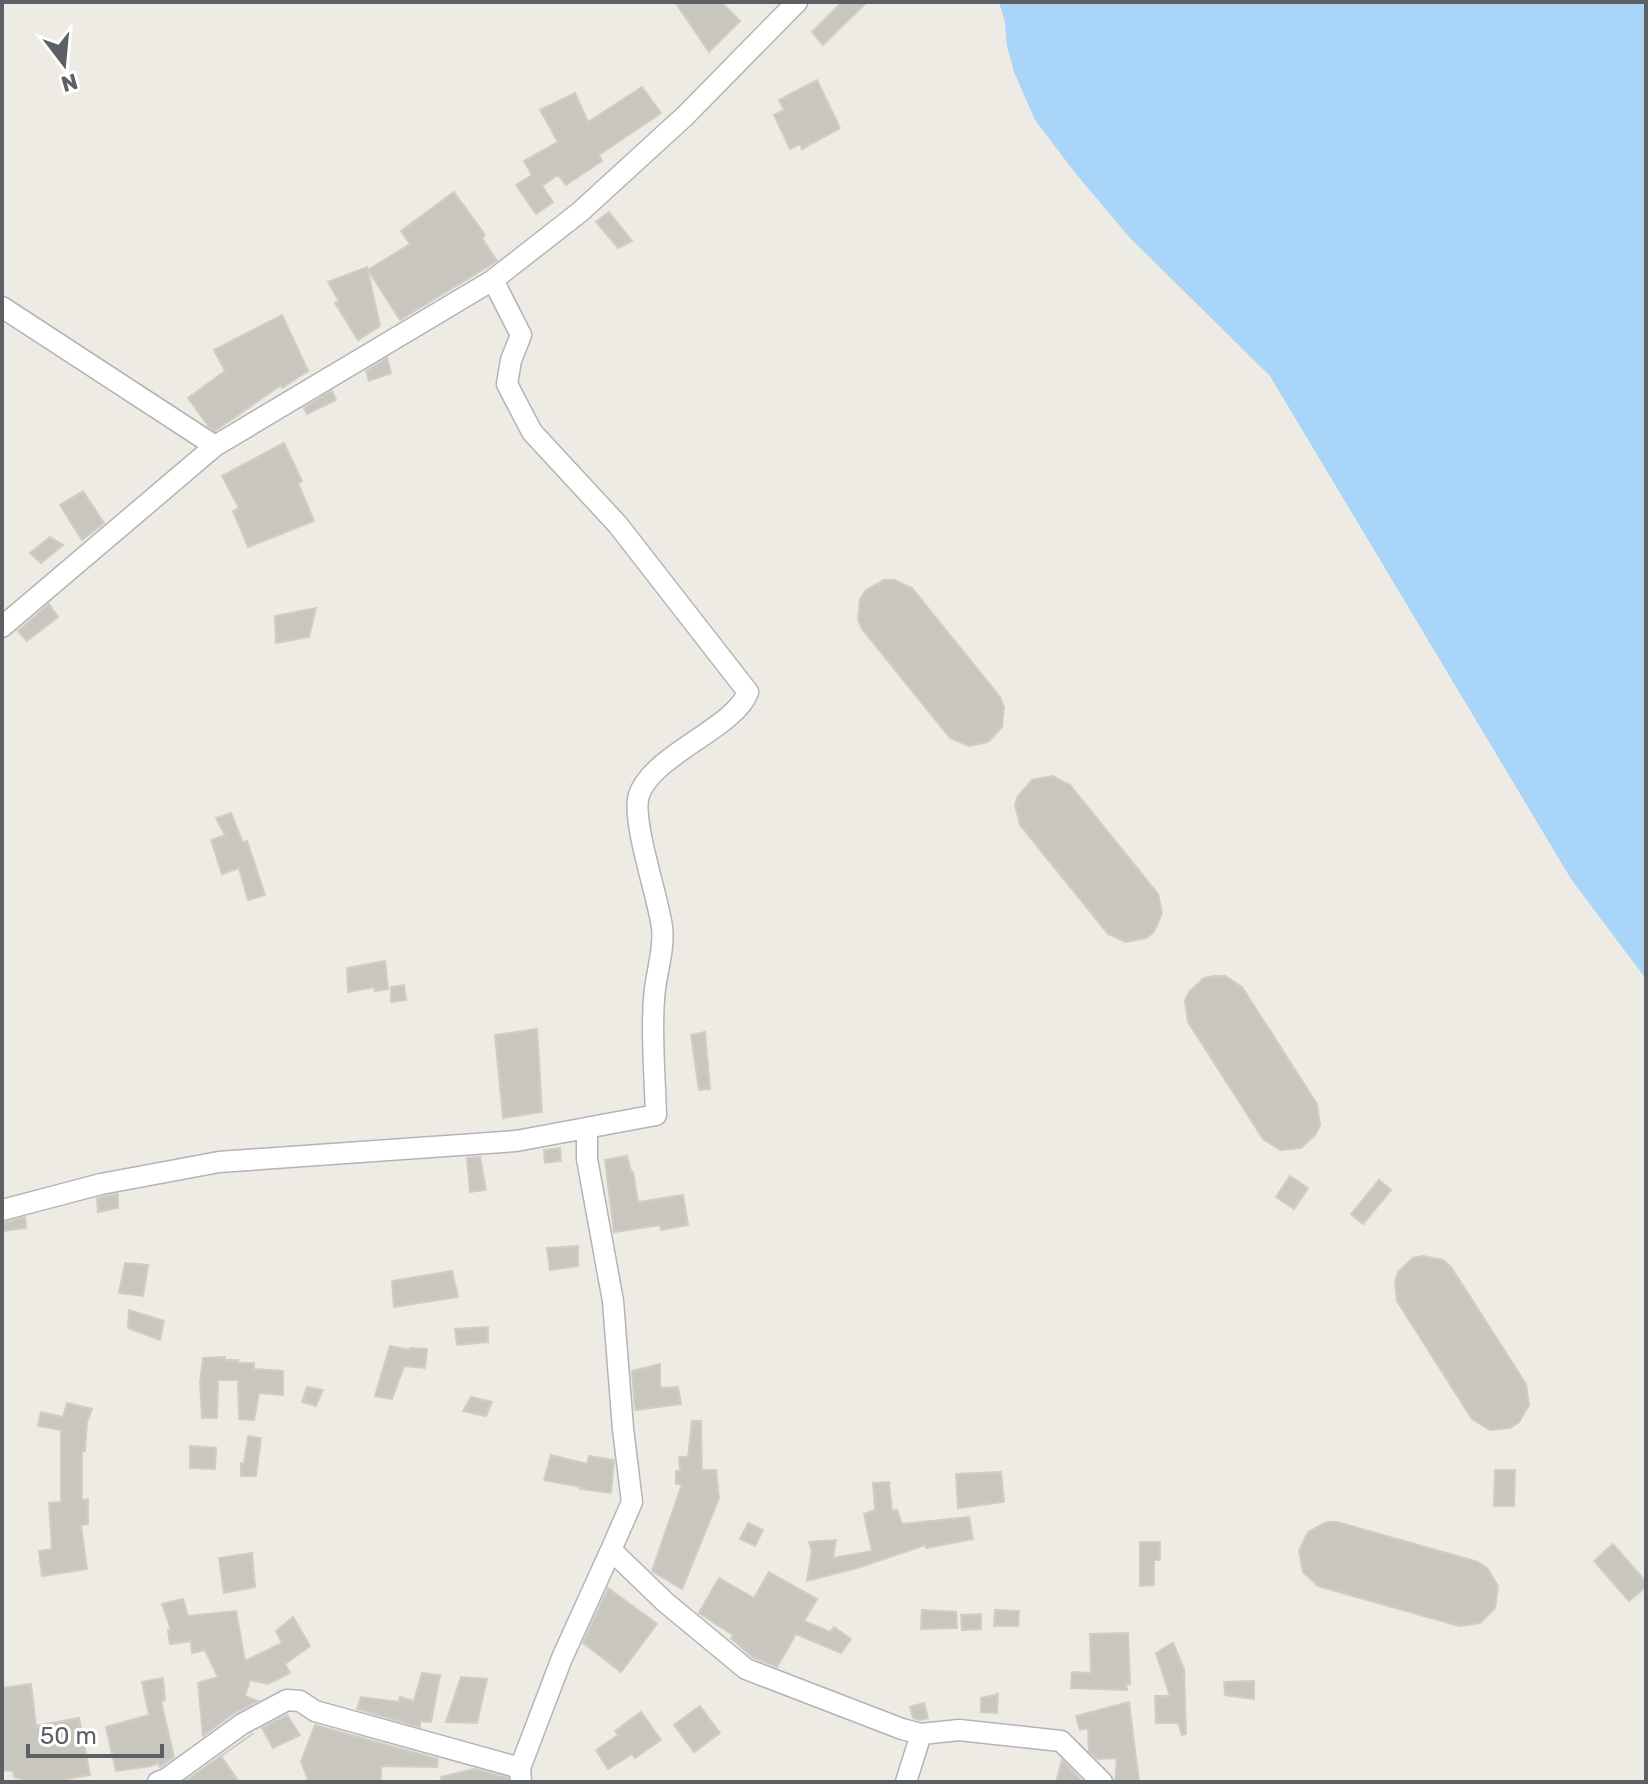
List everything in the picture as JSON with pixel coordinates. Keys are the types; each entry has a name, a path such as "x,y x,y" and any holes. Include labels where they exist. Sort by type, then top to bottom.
{"street":[{"path":"6,616 215,446 493,280 580,212 685,116 797,2"},
{"path":"2,1210 101,1184 219,1162 516,1141 656,1115 654,999 663,930 639,821 638,795 651,777 688,745 743,705 748,692 618,525 532,432 507,384 511,360 521,335 493,280"},
{"path":"2,307 215,446"},
{"path":"158,1782 242,1724 287,1700 300,1701 315,1711 520,1775 562,1658 632,1502 613,1301 587,1159 587,1129"},
{"path":"611,1550 665,1602 746,1669 921,1734 959,1730 1061,1741 1102,1782"},
{"path":"906,1782 921,1734"}],"water":[{"path":"999,2 1646,2 1646,979 1571,879 1270,376 1130,238 1035,120 1014,72"}],"building":[{"path":"675,2 721,2 740,21 709,52"},
{"path":"842,2 867,2 823,45 812,32"},
{"path":"817,80 840,128 802,149 800,144 790,149 774,115 784,110 779,100"},
{"path":"642,87 661,113 599,155 602,161 566,185 558,175 542,186 553,202 536,214 516,185 532,175 524,161 558,142 540,110 575,93 588,122"},
{"path":"454,192 485,235 482,238 497,261 400,320 368,270 410,244 401,231"},
{"path":"609,212 632,241 618,248 596,222"},
{"path":"367,267 380,326 358,340 335,303 339,301 328,282"},
{"path":"282,315 308,371 282,388 281,385 215,431 188,398 225,371 214,350"},
{"path":"387,358 391,373 369,381 366,371"},
{"path":"332,391 336,400 307,414 304,408"},
{"path":"284,443 302,481 298,483 314,521 248,547 233,511 239,508 222,476"},
{"path":"83,491 104,523 82,540 60,505"},
{"path":"50,537 63,545 41,563 30,553"},
{"path":"884,580 894,580 912,588 1000,697 1004,707 1002,727 988,742 969,746 950,738 862,629 858,619 860,599 866,590"},
{"path":"49,604 58,617 27,641 18,631"},
{"path":"316,608 309,637 276,643 275,616"},
{"path":"1052,776 1070,785 1158,894 1162,913 1154,932 1146,938 1126,942 1108,934 1020,825 1015,805 1018,796 1032,780"},
{"path":"231,813 243,843 247,841 265,895 248,900 239,868 222,874 211,840 225,835 216,818"},
{"path":"385,961 388,989 375,991 374,987 348,992 347,968"},
{"path":"1225,976 1242,987 1317,1104 1320,1125 1316,1134 1301,1148 1280,1150 1263,1139 1188,1022 1185,1001 1189,992 1204,978"},
{"path":"404,985 406,1000 391,1002 391,987"},
{"path":"537,1029 542,1112 503,1118 495,1035"},
{"path":"705,1032 710,1089 699,1090 691,1035"},
{"path":"560,1148 561,1161 545,1163 544,1150"},
{"path":"627,1156 638,1202 683,1195 688,1225 661,1230 660,1225 614,1232 605,1160"},
{"path":"480,1157 486,1190 470,1192 467,1158"},
{"path":"1290,1176 1308,1188 1294,1209 1276,1197"},
{"path":"1379,1180 1391,1190 1363,1224 1351,1214"},
{"path":"118,1194 118,1208 98,1212 97,1198"},
{"path":"25,1217 26,1228 2,1231 2,1223"},
{"path":"578,1246 578,1266 550,1270 547,1248"},
{"path":"1423,1256 1443,1260 1451,1267 1526,1384 1529,1405 1519,1422 1510,1428 1490,1430 1472,1419 1397,1301 1395,1282 1398,1272 1413,1258"},
{"path":"125,1263 148,1265 143,1296 119,1293"},
{"path":"452,1271 458,1297 394,1307 392,1281"},
{"path":"129,1310 164,1321 160,1340 128,1328"},
{"path":"488,1327 488,1342 457,1345 455,1329"},
{"path":"390,1346 409,1350 427,1349 425,1368 404,1366 392,1399 375,1396"},
{"path":"225,1357 225,1360 238,1360 238,1363 254,1363 254,1369 283,1371 283,1395 259,1393 254,1420 239,1419 238,1380 218,1380 217,1418 202,1418 200,1382 203,1358"},
{"path":"660,1364 660,1388 678,1387 681,1404 635,1410 632,1371"},
{"path":"307,1387 323,1390 316,1406 302,1402"},
{"path":"471,1397 492,1402 486,1416 463,1411"},
{"path":"67,1403 92,1409 87,1422 85,1451 82,1451 82,1500 88,1499 88,1524 81,1525 87,1569 42,1576 39,1551 52,1549 49,1503 61,1502 61,1430 38,1426 41,1412 63,1417"},
{"path":"692,1421 701,1421 702,1470 716,1470 719,1498 682,1589 652,1571 682,1484 676,1484 676,1471 680,1471 679,1457 688,1457"},
{"path":"248,1436 261,1438 256,1476 241,1476"},
{"path":"190,1446 216,1448 215,1469 190,1468"},
{"path":"551,1455 587,1464 589,1456 614,1460 611,1493 544,1480"},
{"path":"1495,1470 1515,1470 1514,1506 1494,1506"},
{"path":"1001,1472 1004,1502 958,1508 956,1474"},
{"path":"889,1482 892,1511 897,1510 902,1524 969,1517 973,1539 926,1548 925,1545 807,1581 812,1551 809,1542 836,1540 833,1558 872,1551 864,1514 875,1510 873,1483"},
{"path":"1327,1522 1337,1522 1478,1562 1487,1568 1498,1586 1495,1608 1480,1623 1459,1626 1318,1586 1303,1572 1299,1551 1308,1532"},
{"path":"748,1523 763,1530 755,1546 740,1539"},
{"path":"1140,1542 1160,1542 1160,1560 1154,1560 1154,1585 1140,1586"},
{"path":"1613,1544 1646,1582 1646,1587 1629,1601 1594,1561"},
{"path":"252,1553 255,1587 224,1593 219,1558"},
{"path":"769,1572 817,1599 804,1621 830,1632 834,1627 851,1639 841,1653 796,1634 777,1667 752,1657 731,1638 733,1635 699,1613 719,1578 754,1598"},
{"path":"608,1588 657,1624 621,1672 583,1643"},
{"path":"183,1599 188,1616 236,1611 245,1661 282,1643 276,1631 293,1617 310,1646 285,1664 290,1673 268,1684 250,1680 245,1696 258,1701 234,1713 203,1736 198,1683 218,1677 205,1650 192,1653 191,1641 170,1644 168,1630 171,1630 162,1604"},
{"path":"922,1610 956,1612 957,1628 921,1629"},
{"path":"995,1610 1019,1611 1018,1626 994,1626"},
{"path":"981,1614 981,1629 962,1630 961,1615"},
{"path":"1128,1633 1130,1684 1126,1684 1127,1690 1071,1688 1072,1672 1091,1673 1090,1634"},
{"path":"1173,1643 1184,1669 1186,1734 1182,1735 1178,1723 1156,1723 1155,1696 1170,1696 1156,1653"},
{"path":"422,1673 440,1675 431,1722 420,1721 420,1727 357,1709 361,1697 399,1702 400,1697 414,1701"},
{"path":"461,1677 487,1679 477,1723 446,1722"},
{"path":"163,1678 165,1700 161,1701 174,1757 160,1767 158,1763 116,1771 106,1727 149,1715 142,1682"},
{"path":"1254,1681 1254,1699 1225,1695 1224,1682"},
{"path":"31,1684 36,1726 79,1718 90,1775 32,1782 14,1777 13,1771 2,1770 2,1688"},
{"path":"998,1694 997,1713 981,1712 981,1698"},
{"path":"1129,1702 1139,1782 1115,1782 1117,1758 1098,1759 1089,1751 1088,1728 1080,1730 1076,1716"},
{"path":"924,1703 928,1718 913,1718 910,1707"},
{"path":"700,1706 720,1733 694,1752 674,1725"},
{"path":"641,1712 661,1740 635,1758 632,1754 608,1769 596,1750 618,1735 615,1731"},
{"path":"287,1715 300,1735 273,1748 262,1728"},
{"path":"315,1725 438,1759 437,1767 381,1766 381,1782 309,1782 301,1762"},
{"path":"221,1756 239,1782 184,1782"},
{"path":"1062,1760 1083,1782 1056,1782"},
{"path":"474,1769 508,1778 508,1782 442,1782 441,1777"}]}
